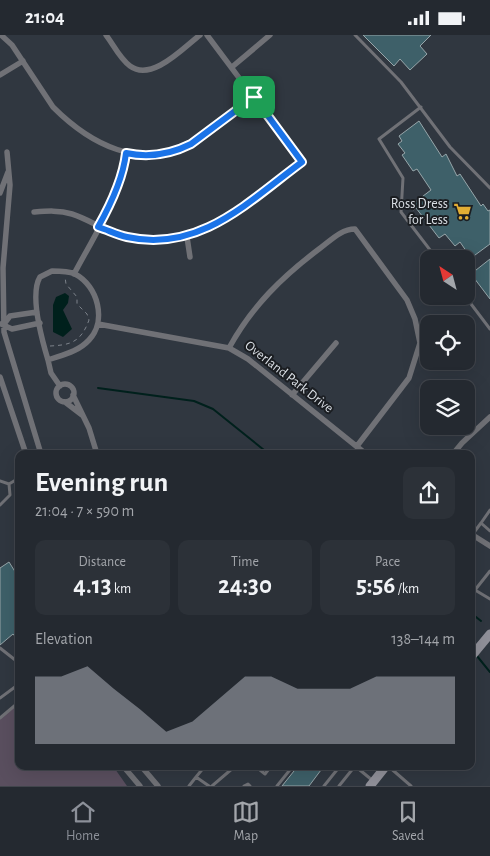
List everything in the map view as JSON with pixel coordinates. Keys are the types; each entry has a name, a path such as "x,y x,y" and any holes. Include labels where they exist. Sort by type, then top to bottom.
{"main road":[{"path":"475,652 490,633"},
{"path":"372,784 381,770"}],"street":[{"path":"1,35 12,45 62,116 88,135 126,153 141,156 162,155 180,149 191,144 254,97"},
{"path":"106,35 128,65 147,71 157,67 200,35"},
{"path":"34,212 58,211 71,213 98,227 128,237 158,239 187,237 230,217 302,162 207,35"},
{"path":"232,67 270,35"},
{"path":"0,75 23,61"},
{"path":"7,153 10,185 3,268 2,324 40,450"},
{"path":"74,274 110,204 125,163 126,153"},
{"path":"0,193 8,170"},
{"path":"229,348 242,325 272,287 301,262 340,233 348,229 355,229 407,300 415,319 420,343 409,378 357,446"},
{"path":"187,237 190,257"},
{"path":"48,360 82,346 90,339 98,324 97,302 94,294 74,274 64,271 52,271 40,277 36,288 37,312 44,347 51,373 60,386"},
{"path":"2,324 10,316 37,312"},
{"path":"2,324 12,329 40,323"},
{"name":"Overland Park Drive","path":"98,324 229,348 248,359 362,450"},
{"path":"292,395 336,343"},
{"path":"0,377 3,394 24,450"},
{"path":"82,415 56,396 56,390 60,386 70,386 97,450"},
{"path":"65,402 70,400 73,395"},
{"path":"456,450 490,417"},
{"path":"475,537 490,546"},
{"path":"126,770 140,786"},
{"path":"144,770 158,786"}],"lane":[{"path":"355,35 401,82 450,147 490,188"},
{"path":"421,107 379,139 403,178 401,212 430,250"},
{"path":"472,305 490,329"},
{"path":"0,481 9,484 15,480"},
{"path":"0,505 10,495 9,484"},
{"path":"475,530 490,510"},
{"path":"480,523 490,531"},
{"path":"490,571 475,590 490,598"},
{"path":"0,648 15,660"},
{"path":"0,698 15,687"},
{"path":"0,718 15,706"},
{"path":"189,786 202,770"},
{"path":"196,777 210,786 231,770"},
{"path":"277,786 290,770"},
{"path":"324,786 337,770"},
{"path":"339,786 352,770"},
{"path":"359,770 372,784"},
{"path":"388,770 412,786"},
{"path":"244,786 248,784 250,786"}],"path":[{"path":"44,347 62,346 75,341 81,336 89,320 87,314 77,304 77,297 66,284 64,271"}],"shaded area":[{"path":"65,293 69,296 68,303 63,310 72,329 63,337 53,332 53,305 56,297"},
{"path":"15,705 15,770 116,770 127,786 0,786 0,718"}],"building":[{"path":"363,35 431,35 420,46 427,54 410,70 400,59 394,66"},
{"path":"419,121 442,157 446,154 457,176 460,174 481,206 483,204 488,211 490,210 490,244 475,255 475,250 466,250 460,242 455,246 445,234 439,238 416,208 413,210 410,206 431,190 417,169 413,171 402,155 405,153 398,144 402,141 399,136"},
{"path":"490,259 490,299 475,279 475,271"},
{"path":"9,562 15,572 15,636 13,634 0,645 0,568"},
{"path":"295,770 321,770 309,786 282,786"}],"waterway":[{"path":"98,388 194,401 213,409 264,450"},
{"path":"475,616 481,621"},
{"path":"477,656 490,672"}],"place":[{"name":"Ross Dress for Less","path":"462,212"}],"route":[{"path":"254,97 302,162 238,212 222,222 187,237 145,239 128,237 98,227 117,186 125,163 126,153 141,156 162,155 180,149 191,144 254,97"}]}
